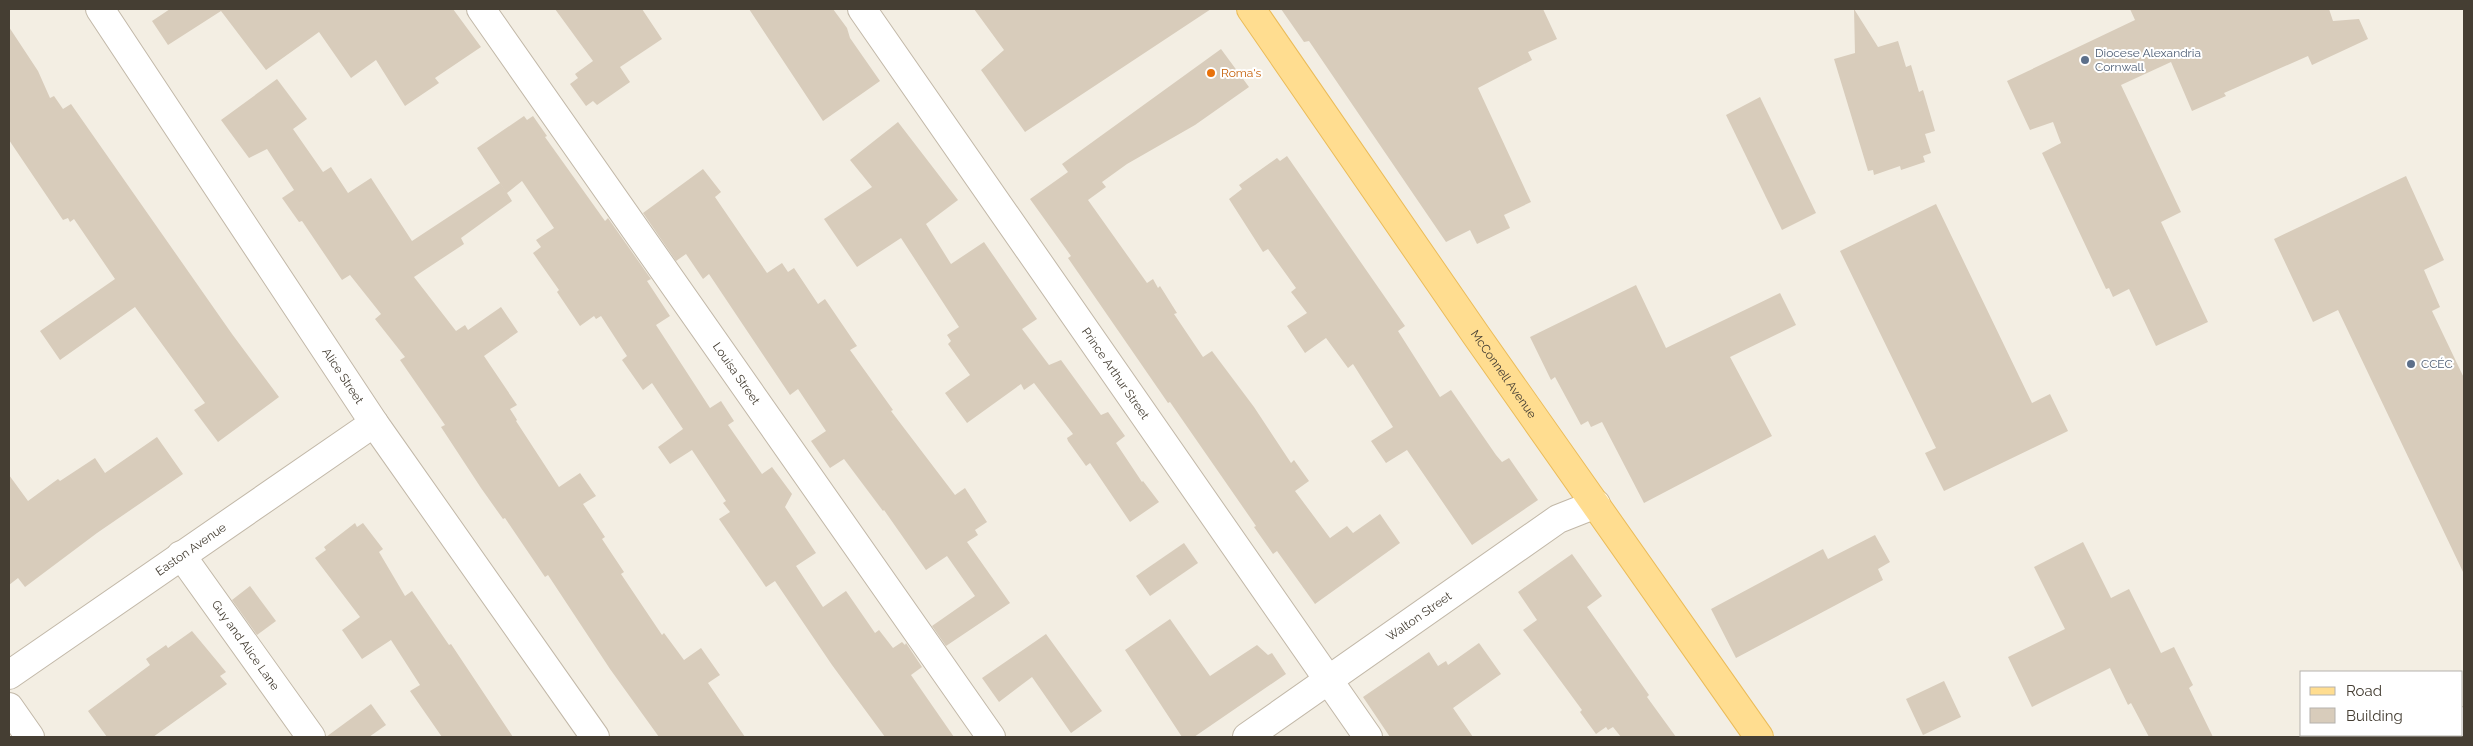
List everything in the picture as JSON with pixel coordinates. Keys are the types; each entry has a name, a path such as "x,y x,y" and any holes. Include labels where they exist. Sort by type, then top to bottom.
{"main road":[{"name":"McConnell Avenue","path":"1251,9 1476,336 1759,737"}],"street":[{"name":"Alice Street","path":"100,9 374,423 595,737"},
{"name":"Louisa Street","path":"481,9 991,737"},
{"name":"Prince Arthur Street","path":"862,9 1368,737"},
{"name":"Easton Avenue","path":"9,675 374,423"},
{"name":"Walton Street","path":"1247,737 1558,519 1596,504"},
{"name":"Guy and Alice Lane","path":"181,555 311,737"},
{"path":"9,707 30,737"}],"building":[{"path":"170,9 453,9 481,47 435,78 439,83 405,106 376,60 351,78 319,32 266,70 221,11 168,45 152,21"},
{"path":"555,9 642,9 662,39 620,67 630,82 597,105 593,101 586,106 570,84 578,78 575,74 593,61"},
{"path":"749,9 833,9 847,28 850,38 880,81 823,121"},
{"path":"974,9 1211,9 1025,132 981,70 1004,50"},
{"path":"1281,9 1543,9 1557,39 1528,52 1532,60 1478,88 1531,202 1504,215 1510,228 1477,244 1470,230 1446,242 1309,41 1304,42"},
{"path":"1854,9 1878,47 1898,41 1906,67 1911,65 1919,92 1923,90 1935,131 1925,134 1931,153 1923,156 1925,162 1901,170 1900,166 1874,175 1873,170 1868,171 1834,59 1855,53"},
{"path":"2130,9 2329,9 2333,21 2359,19 2368,39 2312,65 2308,56 2224,93 2226,96 2192,111 2171,62 2121,85 2181,212 2161,222 2208,322 2156,346 2129,289 2113,297 2109,288 2106,289 2042,153 2061,143 2053,122 2030,130 2007,81 2135,20"},
{"path":"9,27 38,71 50,98 54,96 63,109 71,104 232,334 279,397 218,442 194,410 205,403 135,307 60,360 40,331 115,279 74,219 70,222 68,218 63,220 9,140"},
{"path":"1221,49 1249,87 1195,125 1127,164 1102,182 1106,187 1088,200 1147,283 1153,279 1158,288 1160,286 1177,313 1174,314 1203,357 1212,351 1254,407 1291,463 1294,460 1309,481 1295,491 1330,538 1347,526 1353,533 1380,514 1400,543 1315,604 1277,551 1273,554 1254,527 1256,526 1170,402 1168,403 1068,258 1071,256 1030,199 1068,172 1062,164"},
{"path":"277,79 307,119 293,129 323,172 331,167 348,193 371,178 412,241 500,183 506,192 477,148 524,116 527,120 533,116 547,136 545,137 605,221 608,218 651,279 647,281 670,316 656,325 710,408 721,401 734,421 728,425 762,474 772,467 792,494 785,507 816,553 796,566 823,607 846,591 875,633 879,630 893,648 902,642 905,645 906,643 922,667 911,675 954,737 885,737 832,665 775,581 766,587 719,519 730,512 723,503 726,501 692,450 670,464 658,447 683,429 652,383 643,390 622,360 627,356 601,316 596,319 594,316 580,326 557,292 559,290 533,253 541,247 536,240 554,228 522,181 507,193 512,201 461,238 464,244 414,277 456,331 465,325 468,330 501,307 518,332 484,356 517,405 510,409 516,421 559,487 580,473 596,496 583,504 605,537 602,539 624,572 621,574 662,635 664,633 684,660 701,648 720,675 708,683 745,737 659,737 610,669 548,575 545,577 505,518 503,519 481,488 441,427 445,425 400,360 405,357 375,319 381,314 350,275 342,280 302,221 299,222 282,198 294,190 267,149 249,158 221,120"},
{"path":"1760,97 1816,213 1782,230 1726,115"},
{"path":"898,122 958,200 926,224 951,264 984,242 1037,319 1022,329 1049,365 1061,360 1101,415 1108,412 1125,436 1116,443 1142,482 1159,502 1130,522 1090,463 1086,466 1068,441 1067,438 1073,434 1034,383 1024,390 1021,384 967,423 945,393 970,375 948,344 951,341 947,335 959,327 901,238 857,267 824,219 872,187 850,160"},
{"path":"1287,156 1405,326 1398,331 1440,397 1451,390 1496,455 1502,462 1509,458 1538,500 1472,545 1407,450 1386,463 1371,441 1393,427 1353,364 1348,368 1326,338 1305,353 1287,326 1307,313 1291,292 1296,288 1268,249 1263,252 1229,199 1242,189 1239,185 1277,158 1280,161"},
{"path":"703,169 721,192 715,197 767,273 782,263 788,272 794,268 818,304 825,299 857,346 850,350 893,410 891,411 955,495 965,488 987,522 975,530 978,535 967,542 1010,603 946,646 932,626 975,596 947,556 926,570 884,510 844,459 830,468 811,441 826,431 798,389 790,395 709,274 703,279 686,254 676,261 643,213"},
{"name":"CCÉC","path":"2406,176 2444,260 2424,270 2440,307 2432,311 2464,378 2464,574 2338,310 2313,322 2274,239"},
{"path":"1936,204 2032,403 2050,394 2068,431 1944,491 1925,453 1936,448 1840,251"},
{"path":"1636,285 1666,348 1780,293 1796,325 1730,357 1772,436 1644,503 1602,422 1591,427 1588,421 1581,425 1555,377 1551,380 1530,337"},
{"path":"157,437 183,474 97,533 25,587 18,578 9,585 9,475 28,501 58,479 60,481 95,458 105,473"},
{"path":"355,523 357,527 363,523 383,549 379,552 405,596 412,591 449,645 451,644 513,737 442,737 410,691 420,685 391,640 362,659 342,630 360,617 315,558 326,550 324,547"},
{"path":"1875,535 1890,562 1878,569 1883,580 1736,658 1711,609 1823,549 1828,559"},
{"path":"2083,542 2111,598 2129,589 2161,653 2174,647 2193,685 2189,688 2213,737 2149,737 2131,703 2128,705 2110,668 2032,707 2008,657 2065,629 2034,567"},
{"path":"1184,543 1198,563 1150,596 1136,576"},
{"path":"1572,554 1602,596 1587,607 1676,737 1621,737 1613,727 1608,730 1606,727 1596,734 1580,712 1582,710 1523,630 1537,620 1518,592"},
{"path":"250,586 276,621 257,635 232,600"},
{"path":"1170,619 1210,676 1257,645 1268,655 1272,653 1286,674 1194,737 1182,737 1125,650"},
{"path":"192,631 226,672 220,676 227,684 153,737 107,737 88,711 150,665 146,659 166,645 168,648"},
{"path":"1046,634 1102,711 1071,733 1032,677 999,702 982,678"},
{"path":"1479,643 1501,674 1453,708 1473,737 1390,737 1363,697 1429,652 1438,666 1446,661 1448,665"},
{"path":"1944,681 1961,717 1923,735 1906,699"},
{"path":"371,704 386,725 369,737 326,737"}],"place":[{"name":"Diocese Alexandria Cornwall","path":"2085,60"},
{"name":"Roma's","path":"1211,73"},
{"name":"CCÉC","path":"2411,364"}]}
